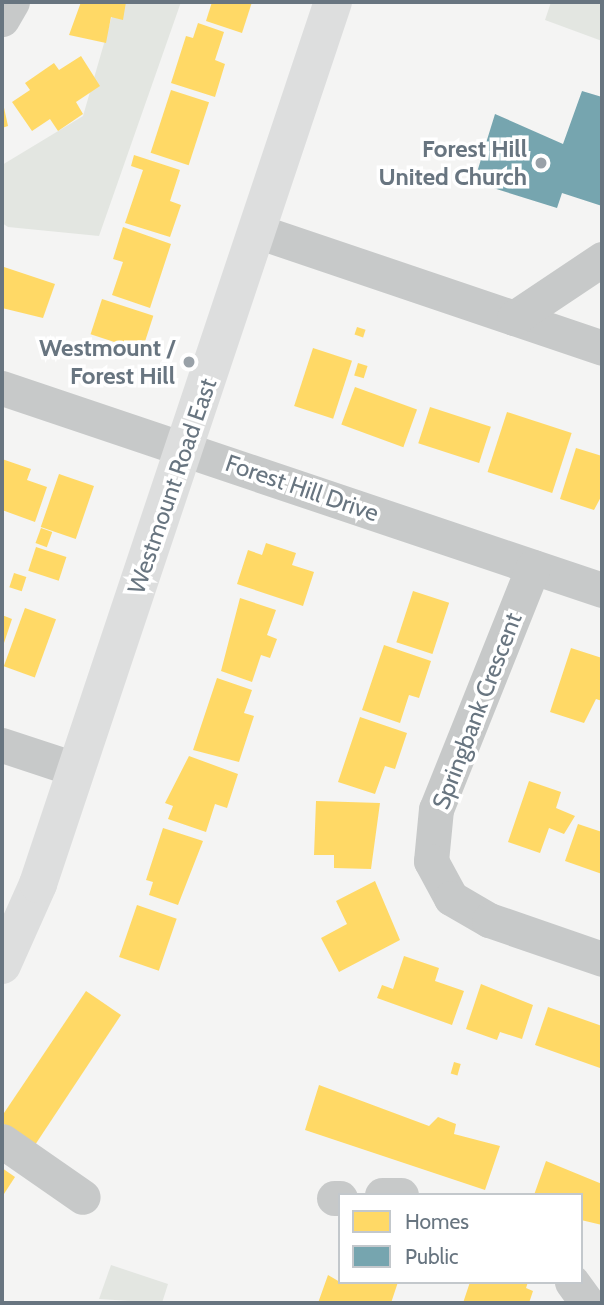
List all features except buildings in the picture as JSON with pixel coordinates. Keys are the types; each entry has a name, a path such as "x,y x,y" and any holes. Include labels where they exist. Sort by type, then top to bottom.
{"main road":[{"name":"Westmount Road East","path":"2,965 24,923 186,448 332,2"}],"street":[{"path":"2,19 12,2"},
{"path":"257,231 602,348"},
{"path":"514,318 602,259"},
{"name":"Forest Hill Drive","path":"2,388 602,590"},
{"name":"Springbank Crescent","path":"533,567 436,808 431,861 451,898 489,920 602,959"},
{"path":"2,745 75,769"},
{"path":"2,1141 83,1197"},
{"path":"573,1284 587,1303"}],"shaded area":[{"path":"116,2 181,2 99,236 8,227 2,223 2,165 83,116"},
{"path":"551,2 602,2 602,41 545,20"},
{"path":"111,1265 168,1284 162,1303 99,1299"}],"place":[{"name":"Forest Hill United Church","path":"541,163"},
{"name":"Westmount / Forest Hill","path":"189,362"}]}
